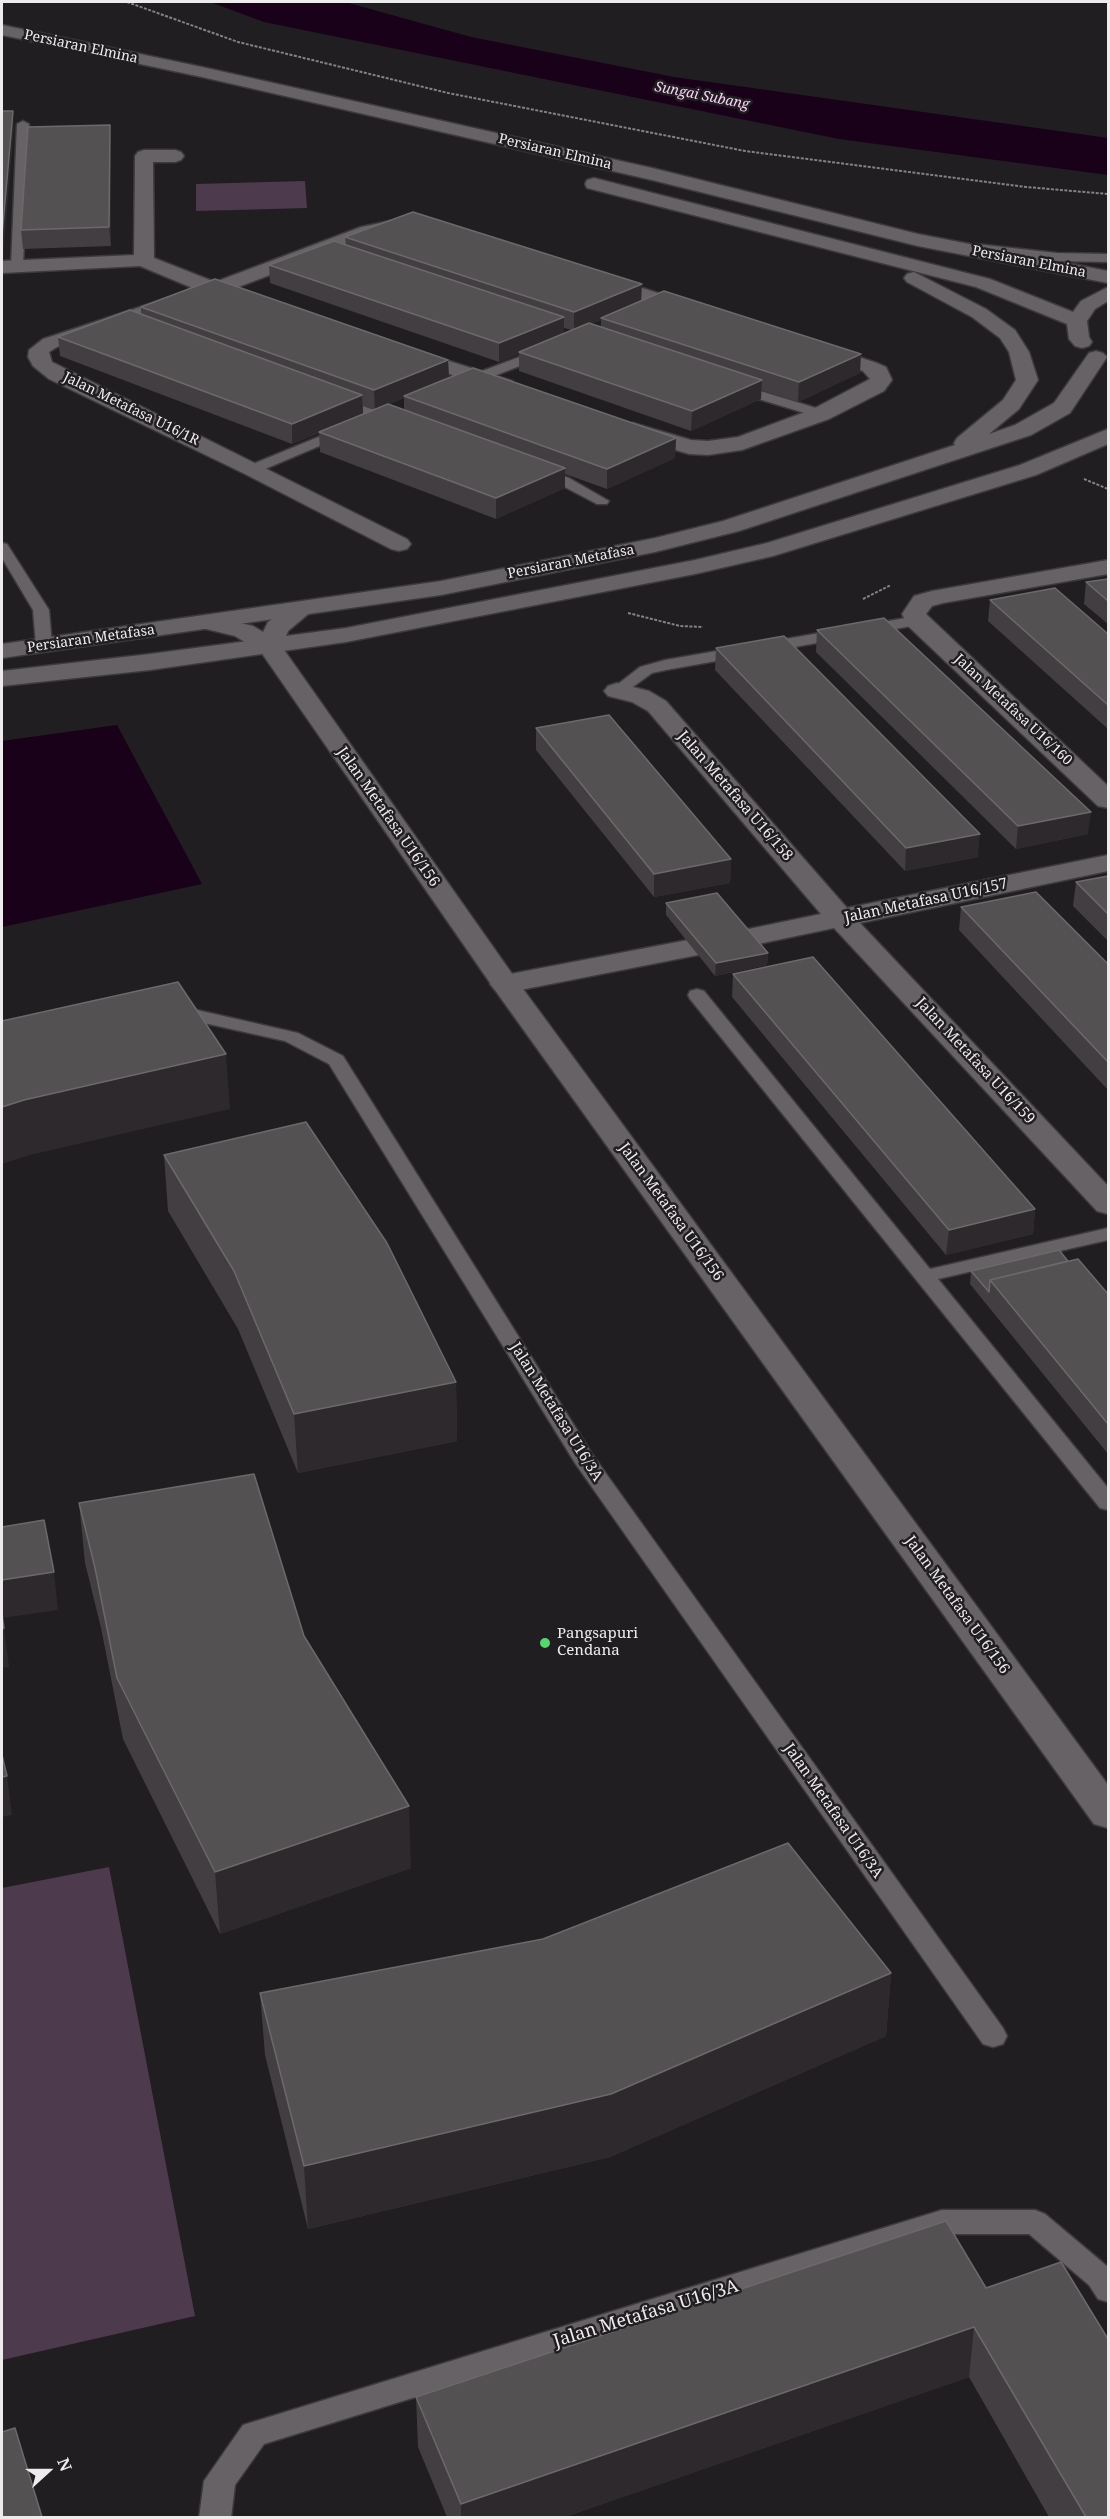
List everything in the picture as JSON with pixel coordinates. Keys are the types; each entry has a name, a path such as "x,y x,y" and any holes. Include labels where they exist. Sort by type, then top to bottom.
{"street":[{"name":"Persiaran Elmina","path":"2,30 202,72 640,171 925,242 1108,277"},
{"path":"144,260 144,156 175,156"},
{"name":"Persiaran Elmina","path":"579,180 983,283 1077,321"},
{"name":"Jalan Metafasa U16/1R","path":"399,543 44,366 39,357 39,350 50,343 214,289 368,231 412,226"},
{"path":"862,252 979,313 1008,334 1019,352 1027,380 1011,404 953,454"},
{"path":"9,267 144,260 152,266 258,304"},
{"path":"577,274 711,316"},
{"path":"1102,361 1079,339 1077,321 1088,306 1108,293"},
{"path":"619,425 673,443 708,448 742,443 821,414 876,386 881,380 878,372 870,367 801,344"},
{"path":"390,348 521,392"},
{"name":"Persiaran Metafasa","path":"2,651 301,610 441,588 655,545 731,526 1023,430 1062,408 1102,361"},
{"name":"Persiaran Metafasa","path":"2,679 270,647 455,615 773,549 1028,470 1108,436"},
{"path":"1028,470 1108,456"},
{"path":"917,621 914,614 923,601 1108,567"},
{"path":"207,622 244,631 270,647 277,627 301,610"},
{"name":"Jalan Metafasa U16/160","path":"917,621 1108,800"},
{"name":"Jalan Metafasa U16/156","path":"270,647 505,984 1108,1814"},
{"name":"Jalan Metafasa U16/158","path":"617,691 640,696 657,706 841,919"},
{"name":"Jalan Metafasa U16/157","path":"744,938 1108,863"},
{"name":"Jalan Metafasa U16/159","path":"841,919 1108,1204"},
{"path":"505,984 693,948"}],"lane":[{"path":"9,267 22,124"},
{"path":"925,242 1057,257 1108,258"},
{"path":"314,250 336,257"},
{"path":"644,311 666,302"},
{"path":"117,321 139,329"},
{"path":"445,390 559,346"},
{"path":"722,383 821,414"},
{"path":"324,396 411,427"},
{"path":"253,469 401,407"},
{"path":"521,466 564,481 602,501"},
{"path":"2,547 41,610 44,645"},
{"path":"617,691 646,670 665,665 917,621"},
{"path":"697,995 1108,1503"},
{"name":"Jalan Metafasa U16/3A","path":"154,1006 291,1037 336,1060 584,1458 993,2036"},
{"path":"926,1276 1108,1234"},
{"name":"Jalan Metafasa U16/3A","path":"215,2517 219,2481 254,2434 942,2222 1035,2222 1100,2276 1108,2290"}],"path":[{"path":"127,2 238,42 437,90 745,151 1026,187 1108,194"},
{"path":"1080,478 1108,489"},
{"path":"861,600 897,583"},
{"path":"628,612 680,626 711,628"}],"shaded area":[{"path":"305,181 307,208 196,211 196,184"},
{"path":"109,1867 195,2316 2,2360 2,1888"}],"water":[{"name":"Sungai Subang","path":"210,2 345,2 471,37 674,77 1108,138 1108,175 839,139 264,22"},
{"path":"117,725 202,884 2,927 2,741"}],"building":[{"path":"2,111 13,111 2,236"},
{"path":"110,125 109,227 21,230 28,127"},
{"path":"413,212 642,284 574,312 345,237"},
{"path":"334,241 564,317 499,343 269,265"},
{"path":"215,279 448,360 374,390 141,307"},
{"path":"664,291 861,354 799,382 601,318"},
{"path":"130,310 362,395 292,424 58,337"},
{"path":"589,323 762,380 692,411 519,352"},
{"path":"473,368 676,438 607,469 404,396"},
{"path":"388,404 565,468 496,498 319,432"},
{"path":"1108,579 1108,601 1086,582"},
{"path":"1055,588 1108,634 1108,705 990,600"},
{"path":"884,618 1091,812 1018,826 817,630"},
{"path":"784,636 980,834 906,848 716,648"},
{"path":"609,715 731,859 654,874 536,728"},
{"path":"1108,876 1108,914 1076,882"},
{"path":"1036,892 1108,964 1108,1062 961,907"},
{"path":"717,893 768,953 716,963 666,903"},
{"path":"813,957 1035,1209 949,1230 733,974"},
{"path":"178,982 226,1054 2,1107 2,1021"},
{"path":"306,1122 387,1243 456,1382 294,1414 234,1271 164,1155"},
{"path":"1059,1250 1068,1261 990,1280 989,1292 971,1271"},
{"path":"1078,1259 1108,1294 1108,1424 990,1280"},
{"path":"254,1474 304,1636 409,1806 215,1872 117,1678 95,1568 79,1503"},
{"path":"44,1520 54,1572 2,1580 2,1527"},
{"path":"2,1755 7,1776 2,1777"},
{"path":"788,1843 891,1973 611,2094 304,2166 260,1993 543,1939"},
{"path":"946,2221 986,2288 1061,2262 1108,2339 1108,2517 1086,2517 974,2327 461,2504 416,2397"},
{"path":"15,2428 42,2517 2,2517 2,2432"}],"place":[{"name":"Pangsapuri Cendana","path":"545,1643"}]}
